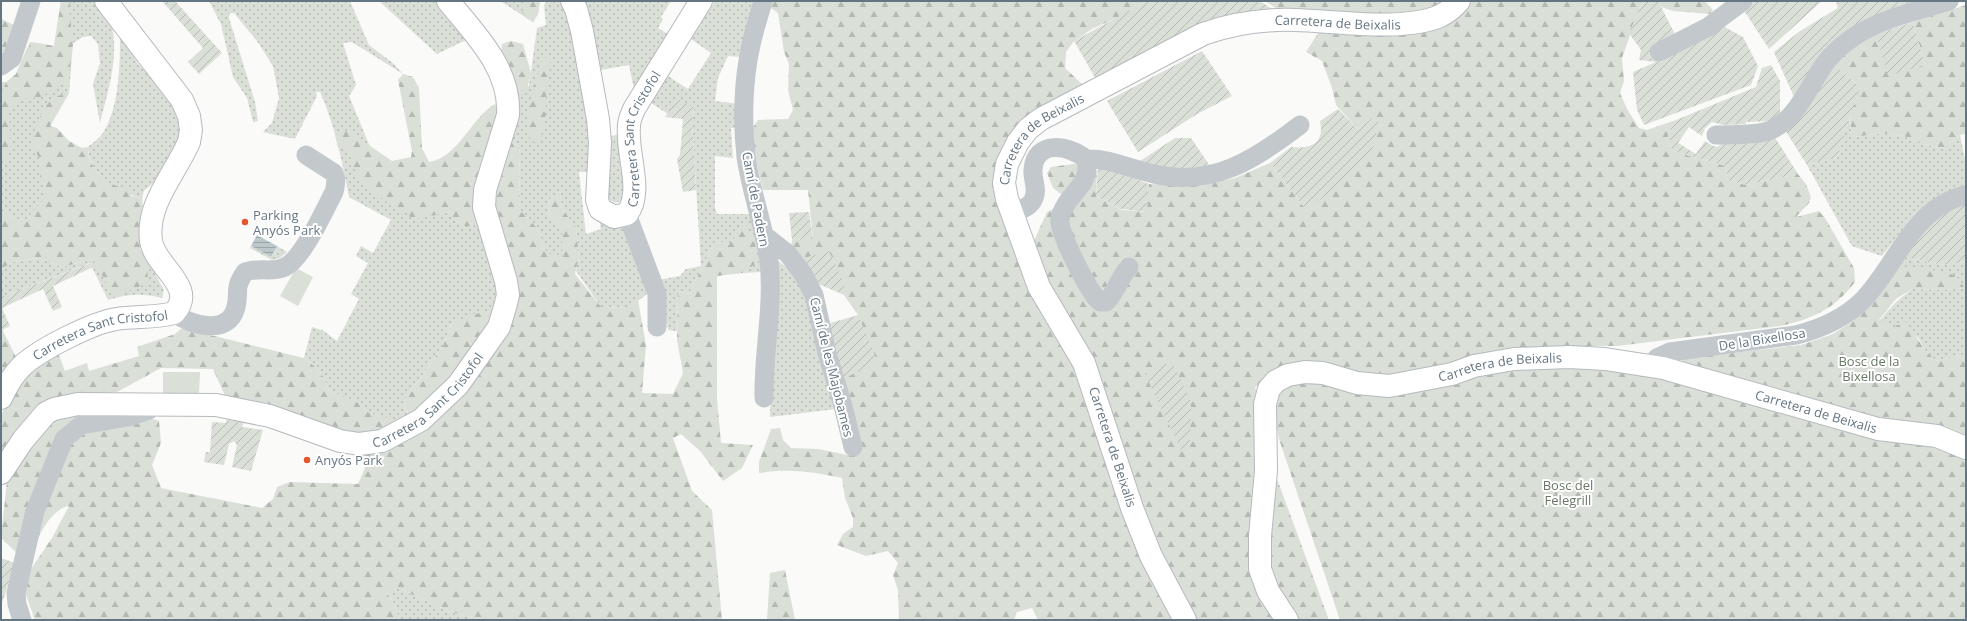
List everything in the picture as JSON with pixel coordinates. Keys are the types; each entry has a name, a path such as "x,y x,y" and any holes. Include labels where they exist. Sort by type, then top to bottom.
{"main road":[{"name":"Carretera Sant Cristofol","path":"1,398 13,376 22,366 56,344 103,322 174,313 180,307 182,299 176,281 156,254 151,242 151,225 153,210 189,142 191,130 189,116 182,100 106,1"},
{"name":"Carretera Sant Cristofol","path":"1,473 30,430 46,413 54,409 78,404 216,405 270,416 340,441 359,444 382,441 416,424 440,404 458,385 499,327 508,295 503,266 484,207 485,190 508,115 509,105 506,88 492,56 448,1"},
{"name":"Carretera Sant Cristofol","path":"572,1 582,31 598,118 600,143 597,200 600,208 605,213 614,217 627,214 634,202 635,193 629,145 629,125 634,109 701,1"},
{"name":"Carretera de Beixalis","path":"1185,620 1151,556 1135,515 1084,364 1039,287 1007,199 1004,174 1018,142 1028,129 1041,119 1203,34 1229,25 1262,20 1410,23 1440,16 1459,1"},
{"name":"Carretera de Beixalis","path":"1286,620 1268,591 1260,569 1260,536 1266,471 1265,404 1269,389 1276,381 1288,374 1306,372 1323,373 1357,383 1389,386 1452,374 1474,366 1514,359 1598,358 1650,365 1878,429 1937,436 1966,448"}],"street":[{"path":"1,66 12,58 31,1"},
{"name":"Camí de Padern","path":"763,1 751,44 746,71 744,100 746,157 769,262 769,286 763,372 764,398"},
{"path":"1659,52 1708,27 1742,1"},
{"path":"1716,135 1761,132 1778,126 1793,113 1827,61 1847,42 1869,28 1949,1"},
{"path":"1013,213 1025,209 1032,203 1036,189 1033,170 1036,161 1041,154 1050,148 1058,146 1078,152 1086,158 1107,159 1136,170 1156,175 1198,177 1217,174 1240,165 1265,151 1300,125"},
{"path":"174,313 184,321 208,327 220,325 230,318 236,307 236,290 245,272 254,269 285,267 296,259 334,192 336,185 336,177 334,173 306,155"},
{"path":"1086,158 1087,173 1082,186 1070,198 1062,212 1059,222 1062,234 1089,289 1100,302 1106,302 1112,296 1120,278 1129,267"},
{"name":"De la Bixellosa","path":"1650,365 1657,358 1670,352 1796,335 1814,331 1844,315 1861,302 1877,283 1918,223 1940,205 1966,195"},
{"path":"627,214 657,294 657,327"},
{"name":"Camí de les Majobames","path":"764,235 788,254 804,274 814,295 827,353 843,406 853,447"},
{"path":"22,620 17,604 16,593 18,580 35,511 64,440 81,425 128,417 149,410 154,404"}],"green space":[{"path":"61,1 98,1 111,22 114,47 112,73 100,123 93,84 100,63 98,44 91,36 83,37 73,43 69,93 50,126 55,180 44,202 28,217 25,223 1,211 1,85 3,82 6,82 16,74 30,42 54,46"},
{"path":"61,1 71,1 69,8 73,43 68,87 60,84 41,97 24,99 9,110 11,147 6,161 1,160 1,93 6,83 16,74 27,48 38,43 54,46"},
{"path":"162,1 175,1 222,53 199,74 188,62 203,48"},
{"path":"209,1 350,1 369,45 394,64 403,74 352,42 343,43 356,85 349,96 373,154 432,215 449,212 455,220 466,227 479,224 499,294 494,312 452,323 443,346 403,402 409,416 400,423 367,412 356,401 329,391 320,372 304,358 312,327 324,331 337,341 359,299 351,294 368,263 356,256 361,246 373,253 391,220 349,197 334,130 320,92 316,92 317,96 295,139 263,132 272,123 279,98 273,66 257,41 234,13 230,13 229,18 255,102 258,121 253,122 247,98 233,77 221,24"},
{"path":"379,1 439,1 466,40 437,54"},
{"path":"500,1 540,1 538,14 533,22"},
{"path":"540,1 538,14 533,22 526,18 522,12 526,2"},
{"path":"547,1 565,1 591,127 592,172 579,172 586,234 601,229 599,217 623,222 648,287 646,295 629,307 602,308 576,271 579,257 576,228 562,208 560,192 550,198 548,213 562,229 563,253 554,257 546,252 538,229 520,210 519,146 508,141 514,89 529,86 537,28 546,25 544,5"},
{"path":"582,1 671,1 661,17 663,19 658,28 671,36 635,94 629,65 601,70 591,26"},
{"path":"715,1 753,1 741,57 728,56 718,78 715,101 739,104 740,127 731,128 733,158 715,156 715,208 717,214 753,214 760,244 761,272 743,273 758,262 746,225 728,245 716,240 689,294 678,291 677,331 668,330 658,280 680,276 686,269 701,266 692,120 694,110 678,98 668,114 651,103 668,76 688,89 711,53 691,39"},
{"path":"769,1 1146,1 1134,10 1092,29 1074,41 1066,52 1065,68 1084,86 998,167 1074,364 1177,620 1038,620 1032,608 1017,612 1014,620 899,620 898,590 893,575 898,563 888,551 866,556 837,545 843,534 853,527 853,518 845,498 842,478 801,471 759,473 759,462 771,429 780,428 783,440 791,448 818,449 848,455 841,380 858,315 844,295 844,283 800,259 791,247 792,240 813,238 808,190 763,190 754,153 752,129 758,120 788,119 793,110 788,90 789,64 784,52 778,13 768,6"},
{"path":"1147,1 1260,1 1272,9 1218,18 1097,81 1074,41"},
{"path":"1265,1 1446,1 1432,9 1413,14 1366,16 1279,10"},
{"path":"1468,1 1646,1 1640,7 1622,58 1624,81 1620,93 1627,109 1639,128 1647,130 1676,120 1668,134 1672,151 1726,166 1727,180 1746,185 1798,174 1806,184 1811,197 1809,203 1796,217 1819,211 1825,218 1854,268 1855,282 1839,299 1822,312 1802,320 1780,326 1617,346 1542,346 1504,351 1416,372 1376,375 1272,373 1255,387 1259,402 1252,534 1281,620 1194,620 1175,590 1052,299 1036,255 1034,241 1047,212 1059,206 1061,194 1053,188 1047,173 1051,167 1081,163 1097,170 1096,196 1122,210 1146,212 1149,184 1201,186 1235,178 1270,163 1307,211 1372,118 1358,129 1336,105 1332,88 1322,61 1306,52 1322,27 1408,28","holes":["1118,258 1135,274 1130,280 1093,303 1104,293 1121,261"]},
{"path":"1646,1 1658,1 1676,36 1652,46 1649,53 1652,59 1656,61 1663,61 1723,26 1743,37 1758,66 1751,85 1644,125 1637,110 1633,72 1656,62 1639,60 1641,50 1629,33 1640,7"},
{"path":"1658,1 1705,1 1713,10 1710,14 1673,11 1661,7"},
{"path":"1754,1 1822,1 1769,49 1743,9"},
{"path":"1836,1 1928,1 1855,25 1794,97 1774,52 1800,31 1838,8"},
{"path":"1966,5 1966,134 1960,135 1944,148 1922,144 1904,136 1881,133 1855,137 1850,125 1850,119 1860,87 1834,64 1851,47 1876,34 1925,65 1913,22"},
{"path":"1,19 14,25 4,56 1,58"},
{"path":"1913,22 1925,65 1888,76 1876,34"},
{"path":"120,33 138,64 173,101 184,134 160,177 144,191 142,198 133,196 123,188 113,185 103,178 92,164 88,153 88,147 100,137 107,127 112,114 118,87"},
{"path":"511,41 523,44 531,73 527,90 520,91 514,89 501,54 502,44"},
{"path":"1202,51 1232,96 1197,114 1138,152 1107,101"},
{"path":"548,57 551,59 547,85 545,125 540,140 531,143 529,131 529,110 542,59"},
{"path":"1834,64 1860,87 1837,158 1807,165 1785,130"},
{"path":"1771,65 1780,81 1780,114 1771,121 1746,122 1746,124 1723,125 1712,122 1705,128 1702,136 1689,127 1678,143 1696,154 1705,141 1717,147 1725,142 1774,136 1798,174 1746,185 1727,180 1726,166 1672,151 1668,134 1676,120 1756,87 1762,68"},
{"path":"403,74 413,77 419,88 422,148 429,162 439,159 448,153 478,119 495,104 508,141 519,146 520,210 538,229 546,252 554,256 562,253 562,229 548,213 550,198 560,192 562,208 576,228 579,257 575,274 602,308 629,307 638,300 646,345 642,393 673,394 683,373 677,340 678,291 689,294 716,240 728,245 746,225 755,243 758,262 743,273 717,276 717,399 721,443 753,445 742,468 723,481 700,451 681,434 673,438 692,491 712,510 722,620 480,620 448,611 398,588 387,593 395,605 399,620 35,620 26,595 27,575 52,538 69,506 63,508 51,517 42,530 32,550 19,555 1,538 7,480 44,429 51,422 77,410 129,410 159,421 161,443 152,465 161,488 262,508 273,499 277,487 290,482 358,484 365,468 351,433 328,427 267,403 226,398 213,369 161,368 117,392 78,398 1,461 1,417 9,395 27,372 58,353 65,371 87,363 89,371 139,356 137,347 175,334 182,328 304,358 320,372 329,391 356,401 367,412 400,422 409,415 403,402 443,346 452,323 473,314 494,312 499,294 479,224 466,227 455,220 449,212 413,220 406,212 397,211 358,178 348,151 338,147 335,135 341,129 351,133 392,161 411,157 412,151 398,80"},
{"path":"69,93 50,126 57,128 69,141 82,148 88,147 91,162 100,175 106,180 112,184 127,187 131,196 142,198 143,208 140,249 147,259 148,283 118,295 108,286 93,259 62,267 38,258 13,262 1,269 1,211 25,223 30,214 49,191 45,192 40,179 40,159 31,145 42,112 47,105 60,95"},
{"path":"678,98 694,108 692,120 696,190 683,192 677,159 680,155 683,119 665,117"},
{"path":"1338,109 1358,129 1372,118 1379,122 1371,156 1307,211 1270,163 1291,147 1310,146 1318,140 1321,129 1320,121"},
{"path":"1849,120 1851,130 1856,137 1881,133 1904,136 1922,144 1944,148 1960,135 1966,164 1966,186 1928,204 1915,214 1882,256 1852,246 1807,165 1837,158"},
{"path":"622,134 624,195 622,200 616,203 607,199 611,136"},
{"path":"1175,138 1191,138 1212,169 1194,172 1137,163"},
{"path":"1104,167 1149,184 1147,212 1121,209 1096,196 1098,168"},
{"path":"1966,201 1966,262 1943,265 1900,256 1919,229"},
{"path":"809,212 813,239 792,240 789,213"},
{"path":"251,246 271,257 277,246 287,252 280,258 272,260 250,248"},
{"path":"829,251 844,283 844,295 814,282 800,259"},
{"path":"1900,256 1943,265 1966,262 1966,354 1936,361 1925,350 1918,337 1879,321 1896,302 1912,289 1947,290 1965,288 1955,275 1902,269 1864,310"},
{"path":"38,258 62,267 93,259 108,285 147,259 164,290 162,298 148,295 135,295 122,296 108,300 90,263 1,297 1,269 13,262"},
{"path":"775,258 793,273 807,299 836,409 770,417"},
{"path":"91,263 93,267 53,286 62,307 53,311 43,289 2,308 10,326 2,330 1,297"},
{"name":"Bosc de la Bixellosa","path":"1918,267 1955,275 1965,288 1947,290 1912,289 1896,299 1879,320 1894,327 1906,321 1925,350 1936,361 1966,354 1966,435 1944,426 1880,421 1685,365 1681,359 1801,345 1833,334 1853,321 1902,269"},
{"path":"296,268 313,277 298,306 280,296"},
{"path":"858,315 878,362 841,380 827,324"},
{"path":"1,327 16,357 1,384"},
{"path":"1172,361 1191,402 1190,447 1181,450 1145,374"},
{"name":"Bosc del Felegrill","path":"1527,366 1621,368 1857,433 1936,448 1966,459 1966,620 1340,620 1279,439 1276,402 1280,388 1284,383 1488,371"},
{"path":"163,372 200,372 199,394 163,393"},
{"path":"226,420 244,422 242,427 263,430 251,471 232,467 237,445 234,441 229,444 224,465 204,462 206,452 210,452 212,422 226,423"},
{"path":"1277,479 1329,620 1297,620 1274,583 1267,560 1274,480"},
{"path":"1,558 15,563 1,606"},
{"path":"785,570 795,620 767,620 770,573"},
{"path":"398,588 448,611 480,620 399,620 395,605 387,592"}],"shaded area":[{"path":"257,235 277,246 271,257 251,246"}],"place":[{"name":"Parking Anyós Park","path":"245,222"},
{"name":"Anyós Park","path":"307,460"}]}
